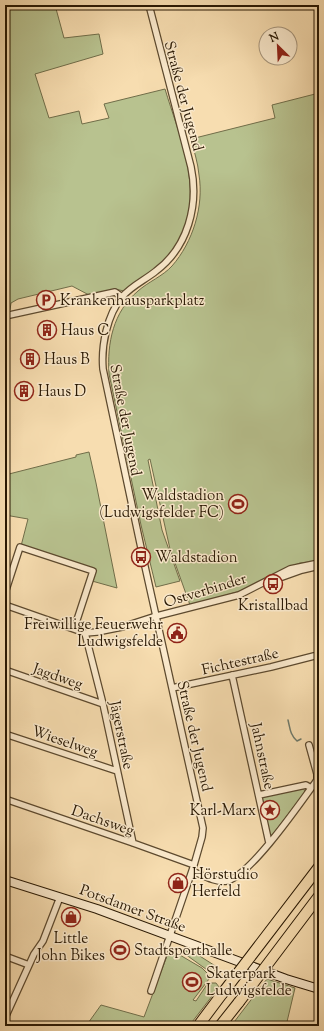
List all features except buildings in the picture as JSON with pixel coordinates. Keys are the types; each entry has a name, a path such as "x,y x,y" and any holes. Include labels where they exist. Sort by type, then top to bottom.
{"highway":[{"path":"198,1026 319,867"},
{"path":"220,1026 319,896"}],"main road":[{"name":"Potsdamer Straße","path":"5,880 60,897 319,989"}],"street":[{"name":"Straße der Jugend","path":"149,5 191,167 193,203 186,231 175,252 157,270 127,292 122,297 115,309 107,328 102,354 102,369 203,828 202,837 193,868 151,991"},
{"path":"5,316 115,292 122,297"},
{"path":"5,593 20,547 93,571 74,629"},
{"name":"Ostverbinder","path":"85,633 122,627 156,616 239,595 290,569 319,563"},
{"name":"Ostverbinder","path":"260,584 267,584 302,570 319,566"},
{"path":"5,605 85,633"},
{"name":"Jägerstraße","path":"85,633 103,704 133,843"},
{"name":"Fichtestraße","path":"172,688 314,656"},
{"name":"Jagdweg","path":"5,670 103,704"},
{"name":"Jahnstraße","path":"232,675 269,843"},
{"name":"Wieselweg","path":"5,734 117,772"},
{"path":"259,795 306,785 311,788 317,780 317,777 309,744"},
{"name":"Dachsweg","path":"5,799 133,843 193,868 216,881 235,878 256,860 311,788"},
{"path":"5,1018 29,965 43,942 60,897"},
{"path":"5,956 29,965"}],"green space":[{"path":"5,5 55,5 64,38 99,34 103,54 35,74 49,118 79,111 82,124 109,118 104,104 165,89 187,161 190,179 188,216 176,246 167,258 143,278 124,291 115,289 89,295 72,286 18,299 11,303 10,310 5,311"},
{"path":"319,93 319,561 300,563 284,569 237,592 190,605 170,549 150,459 148,460 162,530 180,581 156,587 141,525 109,374 109,351 113,329 117,318 129,299 172,266 186,246 191,235 198,211 200,187 198,166 191,139 275,118 272,105"},
{"path":"89,452 117,588 92,581 94,570 21,546 28,519 5,515 5,475 76,457 76,455"},
{"path":"303,787 305,792 272,835 270,835 262,798 263,796"},
{"path":"178,949 195,953 217,967 213,972 210,972"},
{"path":"173,951 202,968 209,975 209,979 193,1000 196,1001 208,983 216,983 219,987 189,1026 86,1026 101,1005 144,1017 167,956"},
{"path":"267,979 295,988 286,1026 231,1026"}],"waterway":[{"path":"288,720 293,736 297,741 301,739"}],"place":[{"name":"Krankenhausparkplatz","path":"46,300"},
{"name":"Haus C","path":"47,330"},
{"name":"Haus B","path":"30,359"},
{"name":"Haus D","path":"24,391"},
{"name":"Waldstadion (Ludwigsfelder FC)","path":"238,504"},
{"name":"Waldstadion","path":"141,557"},
{"name":"Kristallbad","path":"273,584"},
{"name":"Freiwillige Feuerwehr Ludwigsfelde","path":"177,633"},
{"name":"Karl-Marx","path":"270,810"},
{"name":"Hörstudio Herfeld","path":"178,883"},
{"name":"Little John Bikes","path":"71,917"},
{"name":"Stadtsporthalle","path":"120,950"},
{"name":"Skaterpark Ludwigsfelde","path":"192,982"}]}
